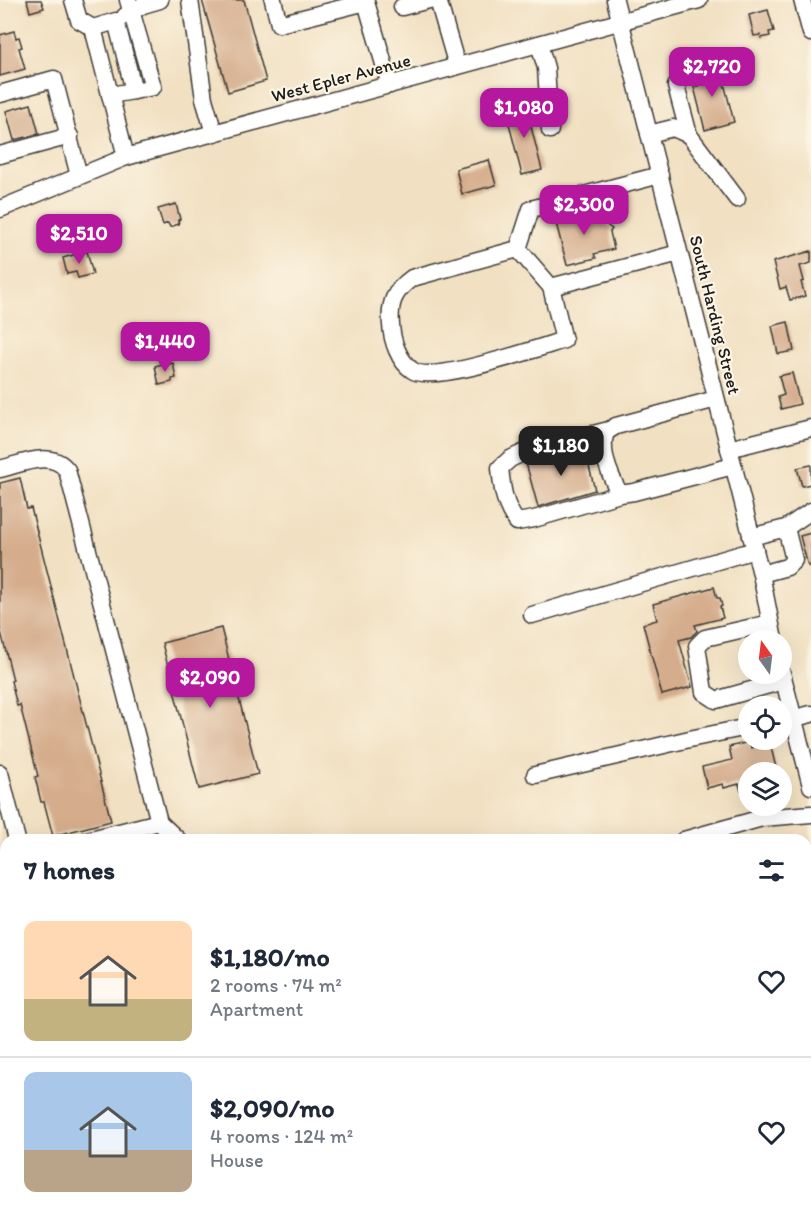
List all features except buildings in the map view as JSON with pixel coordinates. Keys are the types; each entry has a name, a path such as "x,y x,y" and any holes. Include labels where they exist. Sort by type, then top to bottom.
{"street":[{"path":"73,0 79,20 93,28 126,157"},
{"path":"93,28 116,21 130,5 143,5 160,0"},
{"path":"190,0 204,99 203,131"},
{"path":"273,0 279,24 366,2 390,85"},
{"path":"402,7 429,0"},
{"path":"438,0 457,66"},
{"name":"South Harding Street","path":"615,0 761,574 772,630"},
{"name":"West Epler Avenue","path":"1,205 126,157 203,131 390,85 699,0"},
{"path":"802,0 811,33"},
{"path":"110,95 153,87 130,5"},
{"path":"116,21 134,91"},
{"path":"539,44 546,68 550,130"},
{"path":"0,94 54,80 79,176"},
{"path":"676,86 689,135 737,199"},
{"path":"649,134 673,128 689,135"},
{"path":"0,155 70,136"},
{"path":"518,249 531,209 660,175"},
{"path":"518,249 551,287 564,340 484,364 440,373 413,372 399,356 391,332 392,305 398,288 412,278 518,249"},
{"path":"551,287 679,253"},
{"path":"716,399 529,450 510,459 500,468 505,501 517,522 733,466"},
{"path":"729,449 811,428"},
{"path":"609,430 602,442 612,479 620,494"},
{"path":"0,469 45,458 55,459 67,470 159,822 172,834"},
{"path":"532,615 753,543 786,528 811,512"},
{"path":"761,574 787,567 794,560 786,528"},
{"path":"740,630 770,623"},
{"path":"738,630 705,638 697,646 704,692 716,700 762,684"},
{"path":"792,719 811,714"},
{"path":"535,775 738,729"},
{"path":"792,734 811,786"},
{"path":"0,773 15,834"},
{"path":"705,834 762,818 811,814"},
{"path":"111,834 159,822"}]}
